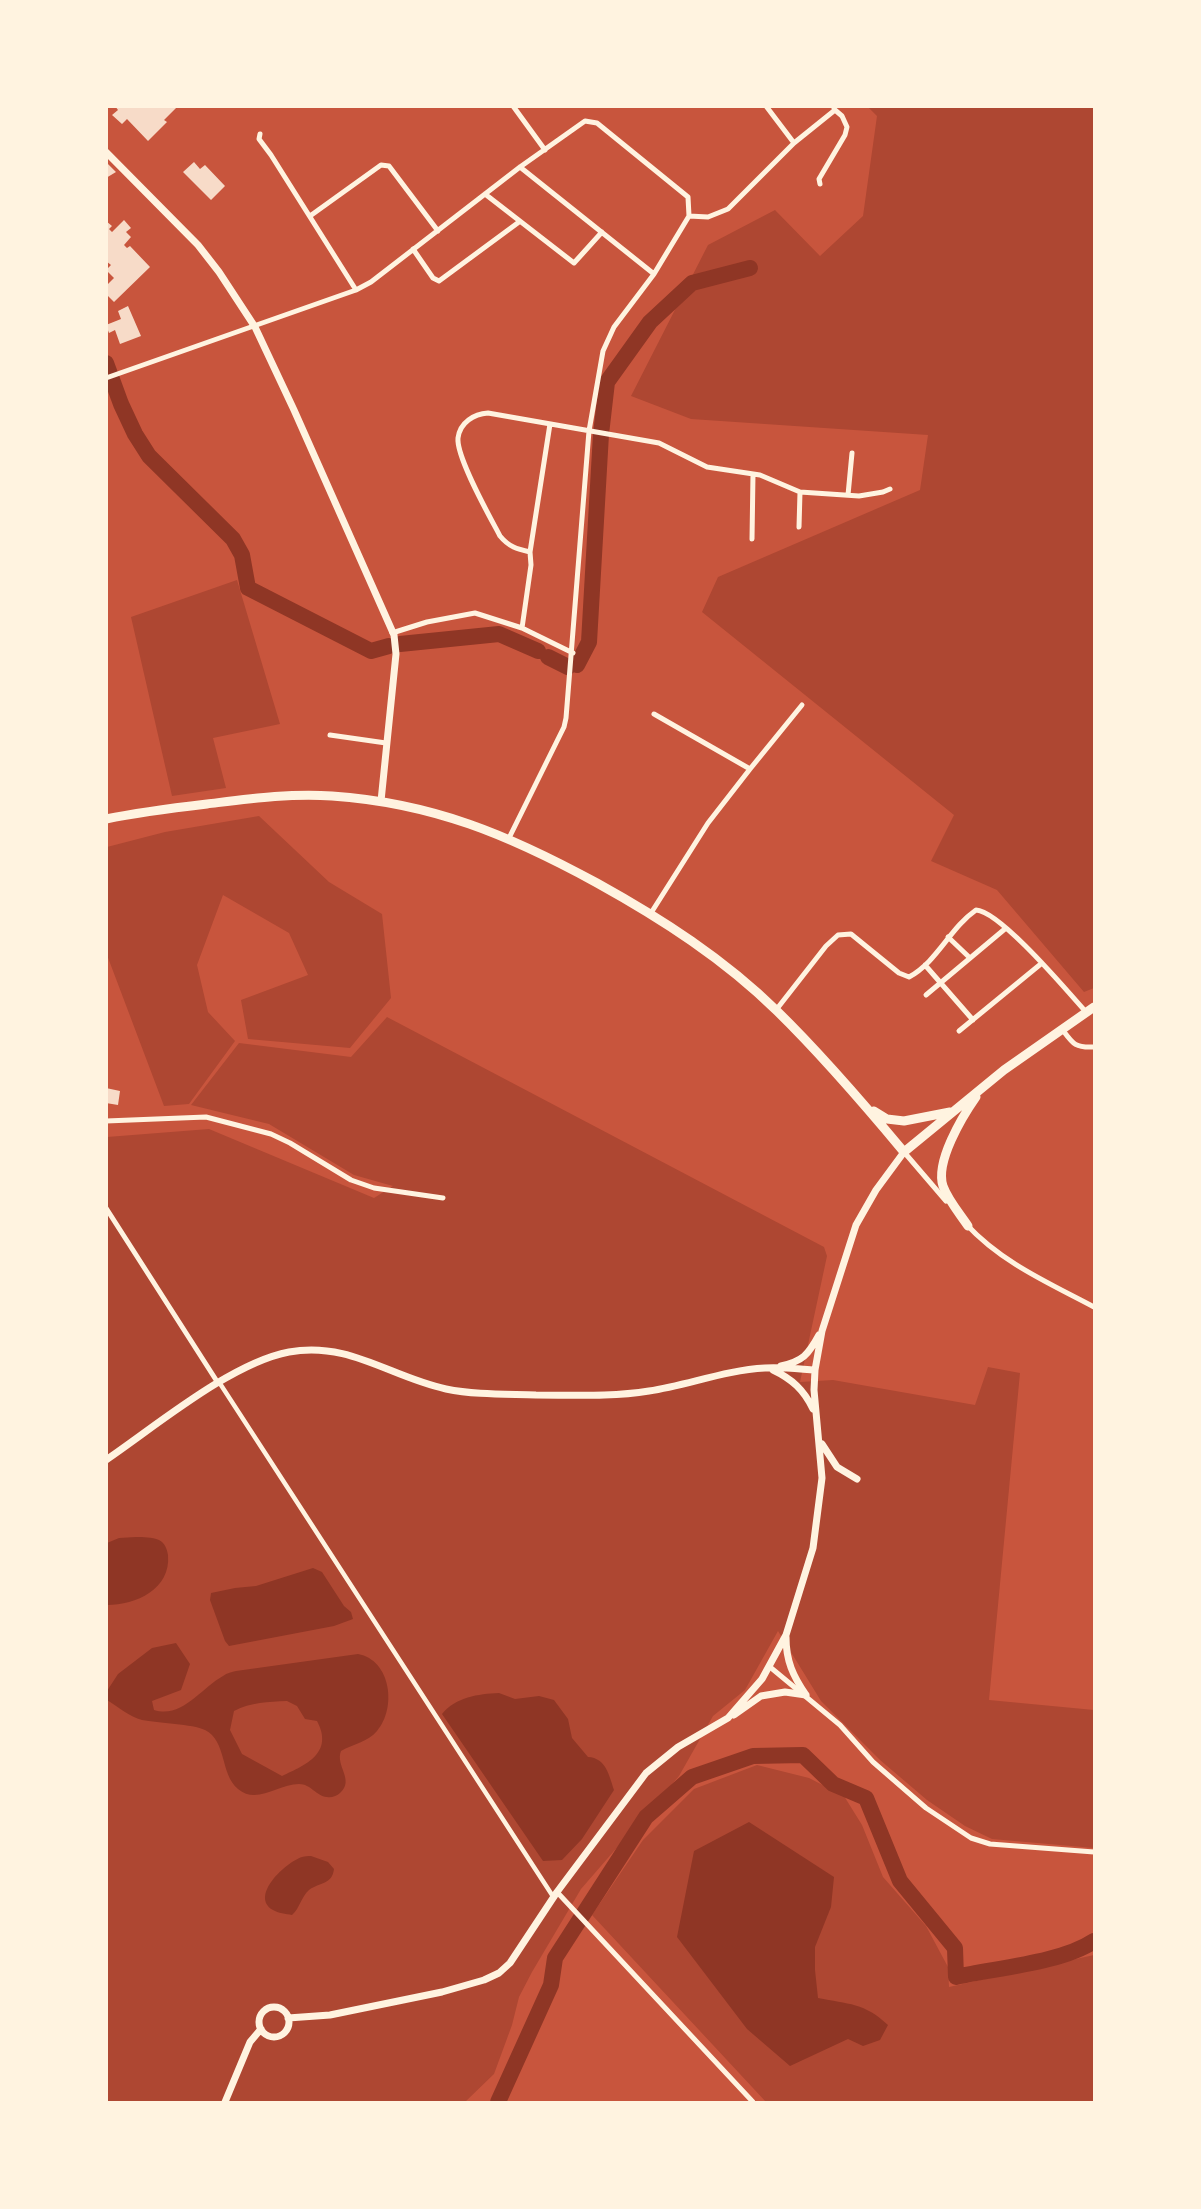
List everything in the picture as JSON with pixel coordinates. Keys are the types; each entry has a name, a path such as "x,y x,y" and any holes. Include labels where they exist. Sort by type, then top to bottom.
{"main road":[{"path":"106,819 140,812 288,795 330,796 381,801 445,815 508,838 556,861 651,913 715,958 776,1010 867,1107 904,1152 982,1088 1090,1010"},
{"path":"968,1226 944,1189 940,1176 941,1165 949,1143 969,1106 982,1088"},
{"path":"867,1107 887,1119 904,1121 953,1111"}],"street":[{"path":"513,106 545,150"},
{"path":"766,106 794,143"},
{"path":"689,216 708,217 728,209 794,143 834,108 848,127 819,179 820,184"},
{"path":"106,378 255,327 356,290 371,282 520,167 585,121 597,123 687,197 690,207 689,216 654,274 614,327 603,351 589,431 573,653 564,728 508,838"},
{"path":"260,134 259,140 271,154 356,290"},
{"path":"106,152 198,245 219,272 255,327 304,431 392,633 396,654 381,801"},
{"path":"310,216 385,164 389,166 438,231"},
{"path":"520,167 654,274"},
{"path":"485,195 574,263 602,232"},
{"path":"413,249 434,278 439,281 519,222"},
{"path":"530,552 516,549 500,536 464,461 458,438 461,429 468,421 480,413 659,443 707,467 760,475 800,492 867,495 890,489"},
{"path":"522,627 531,565 530,552 550,424"},
{"path":"848,495 852,453"},
{"path":"752,538 753,474"},
{"path":"799,527 800,492"},
{"path":"392,633 427,622 475,613 522,627 573,653"},
{"path":"651,913 708,823 802,705"},
{"path":"654,714 750,769"},
{"path":"330,735 386,743"},
{"path":"776,1010 826,946 838,935 851,934 898,973 909,977 918,972 948,937 976,910 984,910 1006,928 1090,1010"},
{"path":"926,995 1006,928"},
{"path":"948,937 970,958"},
{"path":"959,1031 1042,963"},
{"path":"925,965 973,1020"},
{"path":"1062,1029 1077,1045 1085,1048 1094,1046"},
{"path":"106,1121 206,1117 271,1134 351,1180 374,1188 444,1198"},
{"path":"728,1718 745,1701 770,1667 786,1635 813,1548 822,1478 816,1414 815,1370 822,1330 856,1225 876,1190 904,1152 985,1243 1015,1266 1095,1307"},
{"path":"106,1208 556,1895 568,1904 753,2103"},
{"path":"106,1460 219,1383 265,1359 287,1352 310,1349 336,1350 413,1380 445,1389 479,1394 609,1396 649,1391 795,1363 806,1356 822,1330"},
{"path":"769,1368 815,1370"},
{"path":"769,1368 798,1385 808,1397 816,1414"},
{"path":"820,1439 832,1462 857,1479"},
{"path":"786,1635 789,1666 806,1695"},
{"path":"770,1667 840,1725 873,1762 926,1808 971,1838 990,1844 1095,1852"},
{"path":"288,2018 330,2015 383,2005 442,1992 484,1980 499,1973 510,1963 556,1895 646,1773 657,1762 678,1747 742,1711 761,1696 773,1692 806,1695"},
{"path":"225,2103 250,2042 261,2029 260,2016 269,2008 283,2010 288,2018 288,2027 282,2035 272,2037 261,2029"}],"shaded area":[{"path":"868,107 1094,107 1094,988 1084,992 997,890 931,861 954,815 702,612 718,577 920,490 928,435 691,419 631,396 708,245 775,210 820,256 863,216 877,116"},
{"path":"237,580 280,724 213,738 226,788 172,796 131,617"},
{"path":"259,816 329,882 382,914 391,998 350,1048 248,1039 241,1000 308,975 289,933 223,895 197,965 208,1012 235,1041 189,1104 164,1106 107,955 107,847 165,832"},
{"path":"387,1017 824,1247 827,1256 800,1382 833,1380 975,1405 988,1367 1020,1373 989,1700 1094,1710 1094,1848 992,1839 965,1826 927,1800 880,1760 821,1701 778,1631 745,1690 713,1716 679,1776 581,1889 519,1997 512,2025 494,2074 465,2102 107,2102 107,1137 209,1129 374,1198 393,1186 354,1175 269,1124 191,1105 239,1043 351,1057"},
{"path":"119,1538 156,1539 164,1544 168,1555 164,1577 150,1593 140,1598 107,1605 107,1543"},
{"path":"313,1568 322,1572 344,1606 351,1612 353,1619 334,1626 229,1646 210,1600 211,1593 256,1586"},
{"path":"176,1643 190,1664 181,1690 152,1701 154,1710 164,1712 174,1710 191,1701 215,1681 231,1672 358,1654 378,1665 384,1675 387,1686 387,1710 383,1721 373,1735 341,1751 340,1762 346,1783 337,1795 323,1796 299,1784 260,1794 245,1793 232,1783 217,1742 205,1730 137,1719 107,1700 107,1691 118,1674 152,1648","holes":["287,1701 297,1706 305,1719 317,1721 321,1732 322,1742 315,1756 282,1776 242,1754 230,1730 234,1711 266,1702"]},
{"path":"499,1693 515,1699 539,1696 554,1700 568,1719 572,1738 588,1757 599,1760 608,1773 614,1790 582,1839 562,1860 543,1861 442,1714 461,1700"},
{"path":"757,1765 809,1778 844,1796 862,1825 883,1877 926,1926 948,1967 949,1987 1094,1955 1094,2102 766,2102 592,1915 643,1840 694,1789"},
{"path":"749,1822 834,1877 831,1907 815,1947 818,1998 864,2008 872,2012 888,2025 880,2040 863,2046 848,2039 790,2066 747,2029 677,1937 694,1851"},
{"path":"311,1856 328,1862 334,1869 331,1878 309,1890 292,1915 273,1910 267,1904 265,1897 272,1880 295,1860"}],"building":[{"path":"115,106 178,106 164,120 167,122 148,141 127,119 122,124 112,115 118,110"},
{"path":"106,162 116,172 106,178"},
{"path":"194,162 200,169 205,165 225,186 211,200 183,172"},
{"path":"124,220 131,228 126,232 131,237 124,245 127,248 130,246 150,267 114,302 106,294 106,286 114,278 106,270 111,265 106,261 106,221 112,226 109,229 112,232"},
{"path":"128,306 141,336 120,344 115,330 109,333 106,325 121,319 118,311"},
{"path":"106,1088 120,1091 118,1105 106,1103"}],"waterway":[{"path":"577,665 589,642 601,434 607,382 650,322 692,283 750,268"},
{"path":"106,363 121,404 135,434 149,456 233,539 242,555 248,588 371,651 389,646"},
{"path":"400,644 499,634 538,651"},
{"path":"548,657 568,667"},
{"path":"498,2102 551,1985 555,1958 646,1817 692,1777 753,1756 803,1755 833,1784 866,1798 900,1881 955,1948 956,1977 1046,1960 1064,1955 1094,1941"}]}
